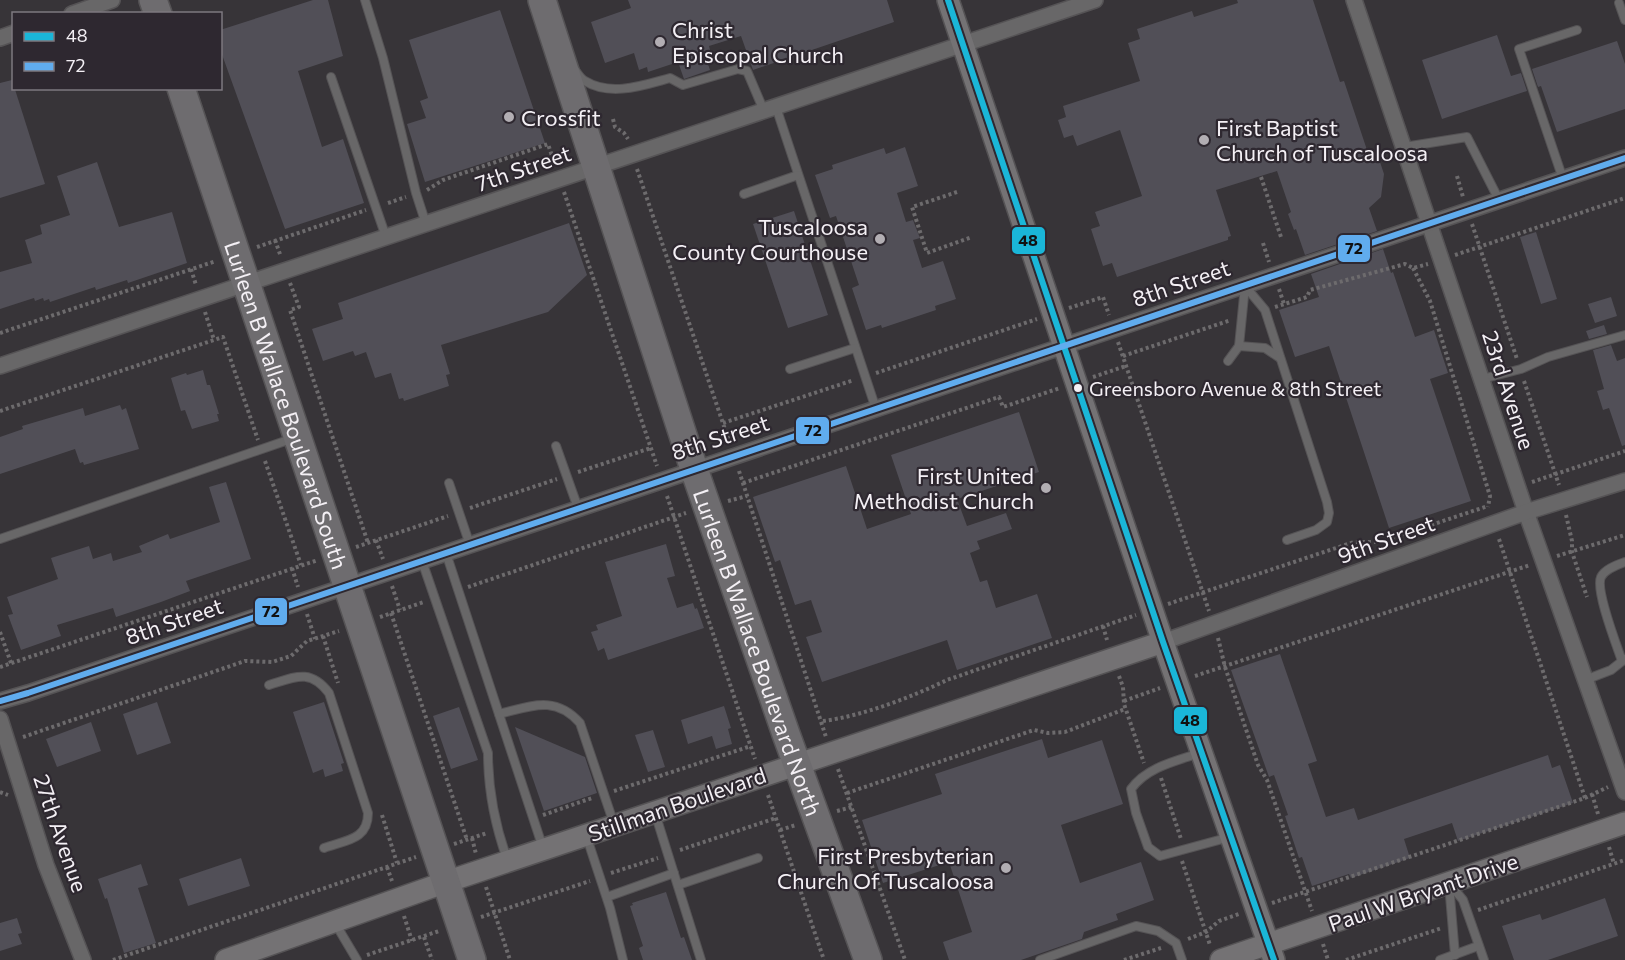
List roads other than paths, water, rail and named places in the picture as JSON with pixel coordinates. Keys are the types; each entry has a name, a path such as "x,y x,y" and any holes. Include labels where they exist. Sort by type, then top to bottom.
{"highway":[{"name":"Lurleen B Wallace Boulevard North","path":"542,0 694,469 868,960"},
{"name":"Lurleen B Wallace Boulevard South","path":"182,90 472,960"}],"main road":[{"path":"948,0 1163,642 1272,952"},
{"name":"Stillman Boulevard","path":"226,960 586,834 1163,642"},
{"name":"Paul W Bryant Drive","path":"1216,955 1272,952 1449,883 1625,824"}],"street":[{"path":"78,12 112,0"},
{"name":"7th Street","path":"0,366 1095,0"},
{"name":"23rd Avenue","path":"1354,0 1517,486 1623,786"},
{"name":"8th Street","path":"0,701 1625,158"},
{"name":"9th Street","path":"1163,642 1526,512 1625,481"},
{"name":"27th Avenue","path":"0,719 46,865 83,960"}],"lane":[{"path":"365,0 383,58 416,194 426,224"},
{"path":"1620,3 1625,20"},
{"path":"1563,179 1519,49 1577,30"},
{"path":"557,48 585,81 607,88 627,89 670,78 683,85 738,69 747,70 770,109 798,175 876,409"},
{"path":"331,77 386,237"},
{"path":"1404,147 1467,137 1499,200"},
{"path":"744,194 798,175"},
{"path":"1245,286 1265,310 1329,513 1327,522 1316,530 1287,540"},
{"path":"1228,361 1239,346 1245,286"},
{"path":"1482,380 1521,369 1548,357 1625,335"},
{"path":"1239,346 1265,348 1280,358"},
{"path":"790,369 855,348"},
{"path":"0,539 297,437"},
{"path":"556,446 579,508"},
{"path":"449,483 470,545"},
{"path":"446,553 543,849"},
{"path":"422,561 488,753 488,778 496,830 507,861"},
{"path":"1585,680 1611,670 1624,660 1600,590 1601,577 1607,570 1625,562"},
{"path":"269,685 299,676 312,677 329,693 368,813 368,822 366,829 358,836 324,848"},
{"path":"499,714 531,706 549,705 569,711 580,723 615,825"},
{"path":"1202,752 1151,771 1138,779 1131,789 1136,813 1148,847 1160,856 1232,836"},
{"path":"654,812 701,960"},
{"path":"586,834 607,897 623,960"},
{"path":"678,885 758,858"},
{"path":"607,897 674,873"},
{"path":"1449,883 1463,900 1484,960"},
{"path":"1449,883 1455,955"},
{"path":"335,922 357,959"},
{"path":"1040,960 1136,926 1158,931 1176,943 1182,960"},
{"path":"1440,960 1478,946"}],"place":[{"name":"Christ Episcopal Church","path":"660,42"},
{"name":"Crossfit","path":"509,117"},
{"name":"First Baptist Church of Tuscaloosa","path":"1204,140"},
{"name":"Tuscaloosa County Courthouse","path":"880,239"},
{"name":"Greensboro Avenue & 8th Street","path":"1078,388"},
{"name":"First United Methodist Church","path":"1046,488"},
{"name":"First Presbyterian Church Of Tuscaloosa","path":"1006,868"}]}
